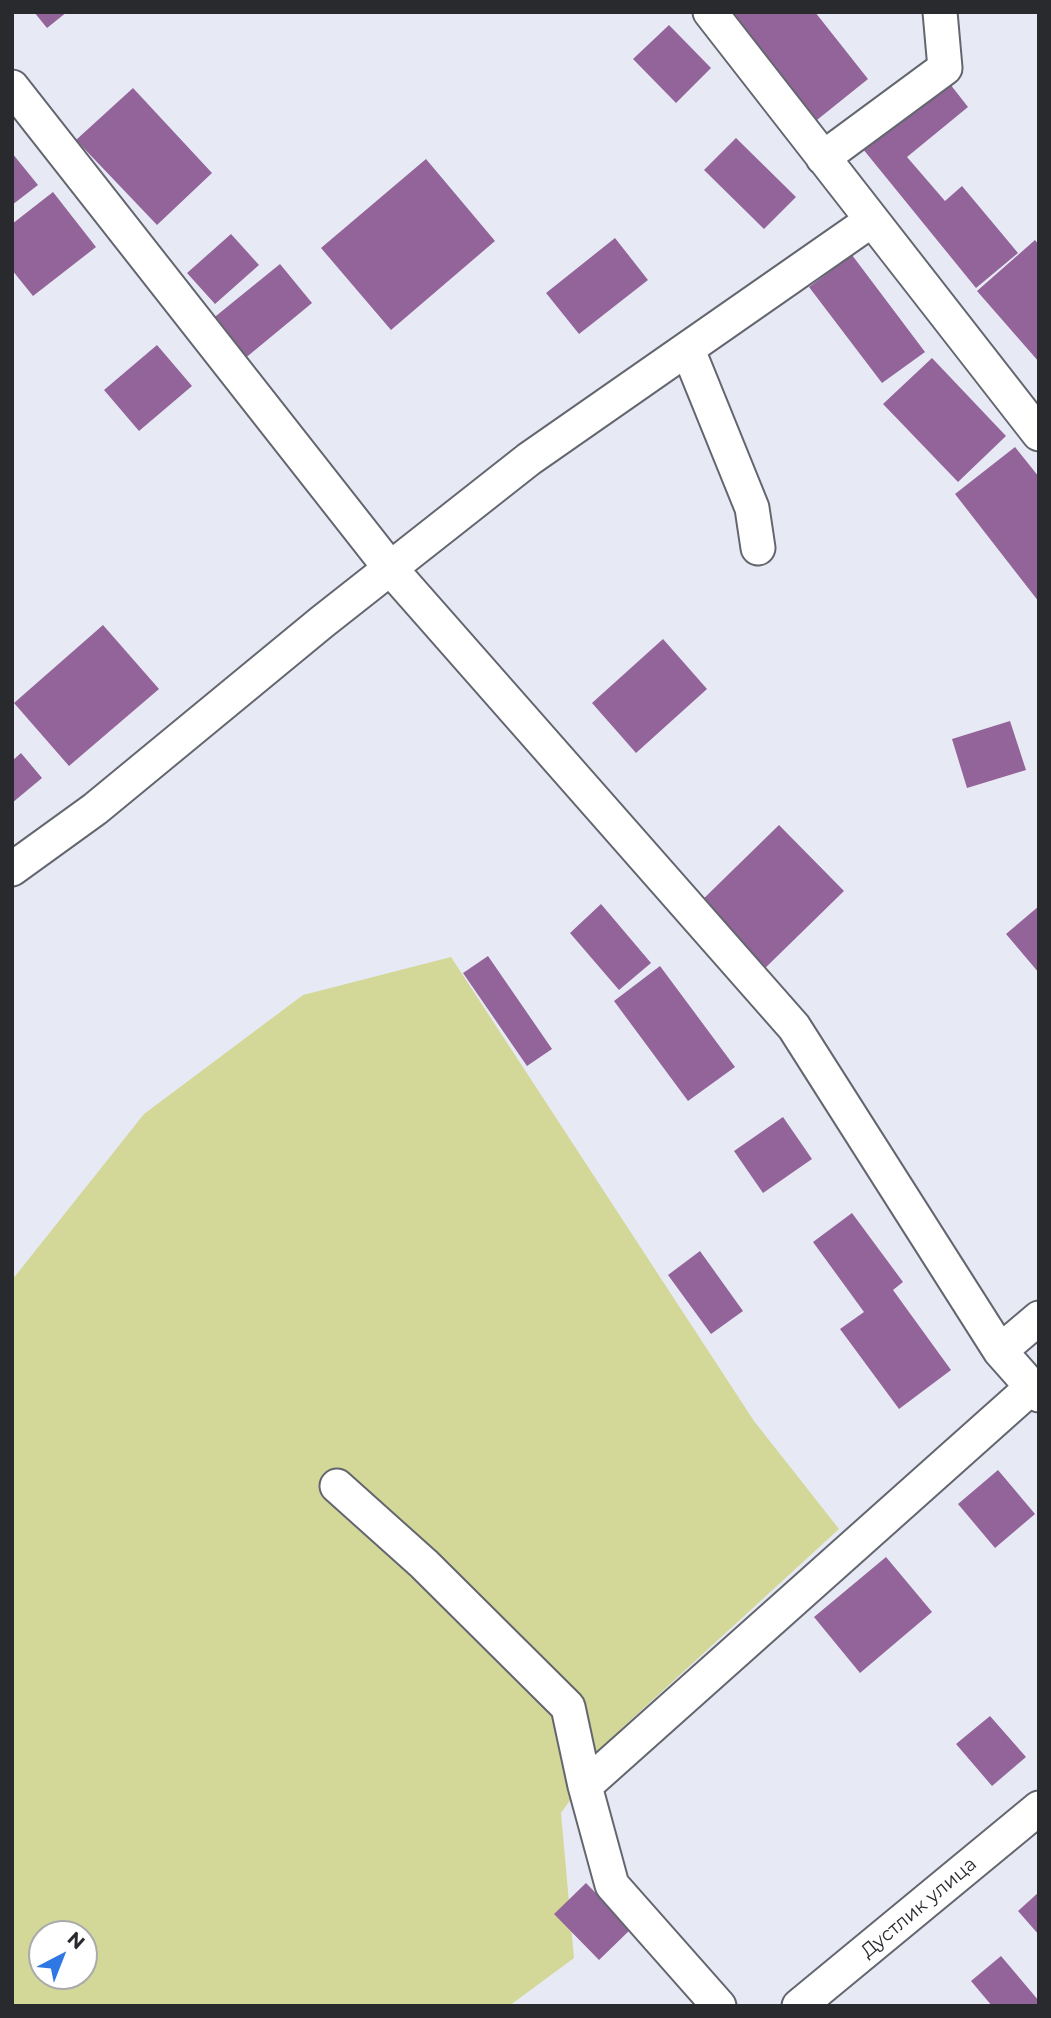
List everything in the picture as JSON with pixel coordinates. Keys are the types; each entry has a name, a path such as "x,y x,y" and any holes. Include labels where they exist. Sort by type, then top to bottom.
{"street":[{"path":"710,12 1039,433"},
{"path":"823,158 945,68 940,12"},
{"path":"12,87 390,568 794,1027 1000,1350 1035,1391 585,1786"},
{"path":"12,869 95,809 390,568 529,459 872,220"},
{"path":"688,350 752,508 758,548"},
{"path":"1000,1350 1039,1318"},
{"path":"337,1486 424,1564 568,1707 585,1786 612,1885 719,2006"},
{"name":"Дустлик улица","path":"817,2000 1039,1808"}],"green space":[{"path":"451,957 754,1421 839,1529 621,1729 561,1813 574,1958 509,2006 12,2006 12,1280 144,1114 303,995"}],"building":[{"path":"34,12 67,12 47,28"},
{"path":"723,12 815,12 868,79 812,124"},
{"path":"669,25 711,68 676,103 633,59"},
{"path":"943,75 968,107 907,157 945,201 962,186 1018,253 976,288 854,138"},
{"path":"133,88 212,173 157,225 76,140"},
{"path":"736,138 796,197 764,229 704,170"},
{"path":"12,153 38,185 12,205"},
{"path":"426,159 495,241 391,330 321,248"},
{"path":"53,192 96,247 33,296 12,270 12,224"},
{"path":"231,234 259,265 215,304 187,273"},
{"path":"615,238 648,280 579,334 546,293"},
{"path":"1035,240 1039,245 1039,362 977,291"},
{"path":"852,255 925,352 882,383 809,287"},
{"path":"280,264 312,303 243,360 211,320"},
{"path":"157,345 192,386 139,431 104,390"},
{"path":"932,358 1006,436 958,482 883,404"},
{"path":"1015,447 1039,477 1039,602 955,494"},
{"path":"103,625 159,689 69,766 14,703"},
{"path":"663,639 707,689 636,753 592,703"},
{"path":"1010,721 1026,770 967,788 952,739"},
{"path":"21,753 42,778 12,803 12,761"},
{"path":"779,825 844,891 758,975 694,908"},
{"path":"601,904 651,963 619,990 570,933"},
{"path":"1039,906 1039,973 1006,934"},
{"path":"488,956 552,1049 527,1066 463,973"},
{"path":"660,966 735,1067 688,1101 614,1001"},
{"path":"783,1117 812,1159 763,1193 734,1151"},
{"path":"852,1213 903,1282 893,1290 951,1370 899,1409 840,1329 864,1312 813,1242"},
{"path":"700,1251 743,1311 711,1334 668,1275"},
{"path":"998,1470 1035,1514 995,1548 958,1504"},
{"path":"886,1557 932,1612 860,1673 814,1617"},
{"path":"990,1716 1026,1757 992,1786 956,1744"},
{"path":"586,1883 631,1929 599,1960 554,1914"},
{"path":"1039,1892 1039,1935 1018,1911"},
{"path":"1001,1956 1039,2001 1039,2006 992,2006 971,1981"}]}
